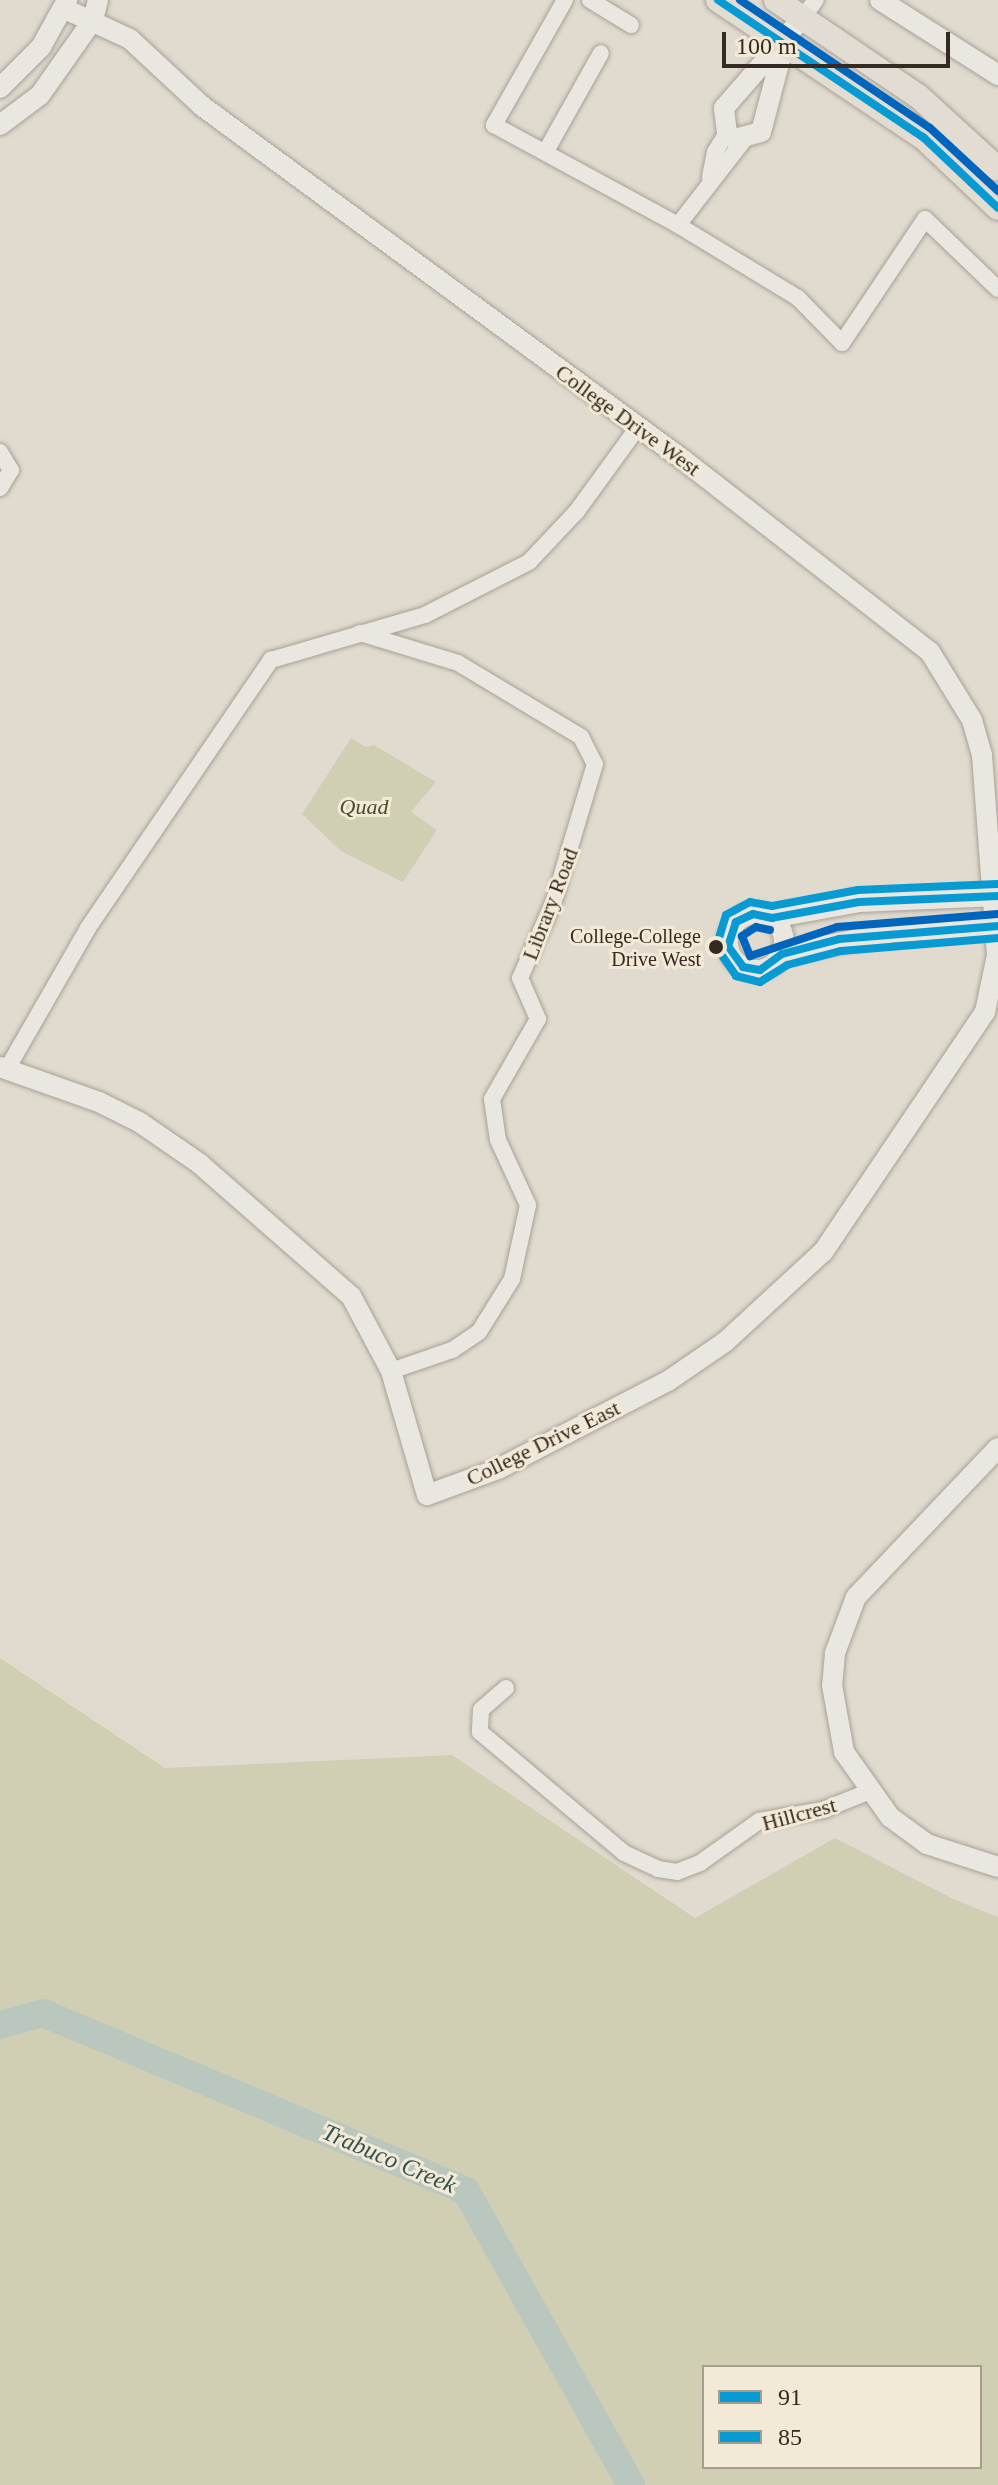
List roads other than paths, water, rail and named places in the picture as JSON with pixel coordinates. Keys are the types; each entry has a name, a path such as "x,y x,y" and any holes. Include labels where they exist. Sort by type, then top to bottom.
{"main road":[{"path":"718,0 785,41 923,137 998,208"},
{"path":"776,0 810,8 918,96 998,169"}],"street":[{"path":"565,0 494,125 678,225 798,298 842,343 925,219 998,289"},
{"path":"590,0 631,25"},
{"path":"880,0 998,75"},
{"name":"College Drive West","path":"0,88 41,47 66,4 95,10 202,106 873,603 930,652 951,681 982,755 996,926"},
{"path":"736,136 724,108 741,93 764,57 785,41 810,8"},
{"path":"0,125 40,95 95,10"},
{"path":"678,225 736,136 761,132 766,120 769,86 785,41"},
{"path":"546,151 601,53"},
{"path":"4,1068 88,928 271,660 425,615 529,562 577,511 638,427"},
{"path":"0,452 11,470 0,488"},
{"name":"Library Road","path":"360,633 458,663 581,737 595,764 554,901 520,978 538,1019 492,1099 493,1124 528,1205 512,1279 479,1332 452,1350 391,1371"},
{"path":"995,896 859,902 772,918 743,917 731,929 728,946 736,962 751,970 769,967 782,954 894,932 996,926"},
{"path":"772,918 782,931 782,954"},
{"name":"College Drive East","path":"4,1068 99,1102 200,1164 351,1296 391,1371 427,1495 498,1469 604,1416 725,1342 831,1244 985,1012 995,983 996,926"},
{"name":"Hillcrest","path":"506,1688 481,1710 480,1732 624,1853 658,1869 677,1872 700,1863 759,1821 823,1810 868,1792 844,1752 835,1718 832,1685 843,1624 873,1574 998,1448"},
{"path":"868,1792 890,1817 927,1844 998,1867"}],"waterway":[{"name":"Trabuco Creek","path":"0,2025 43,2013 466,2191 631,2485"}],"place":[{"name":"College-College Drive West","path":"716,947"}],"park label":[{"name":"Quad","path":"364,807"}]}
